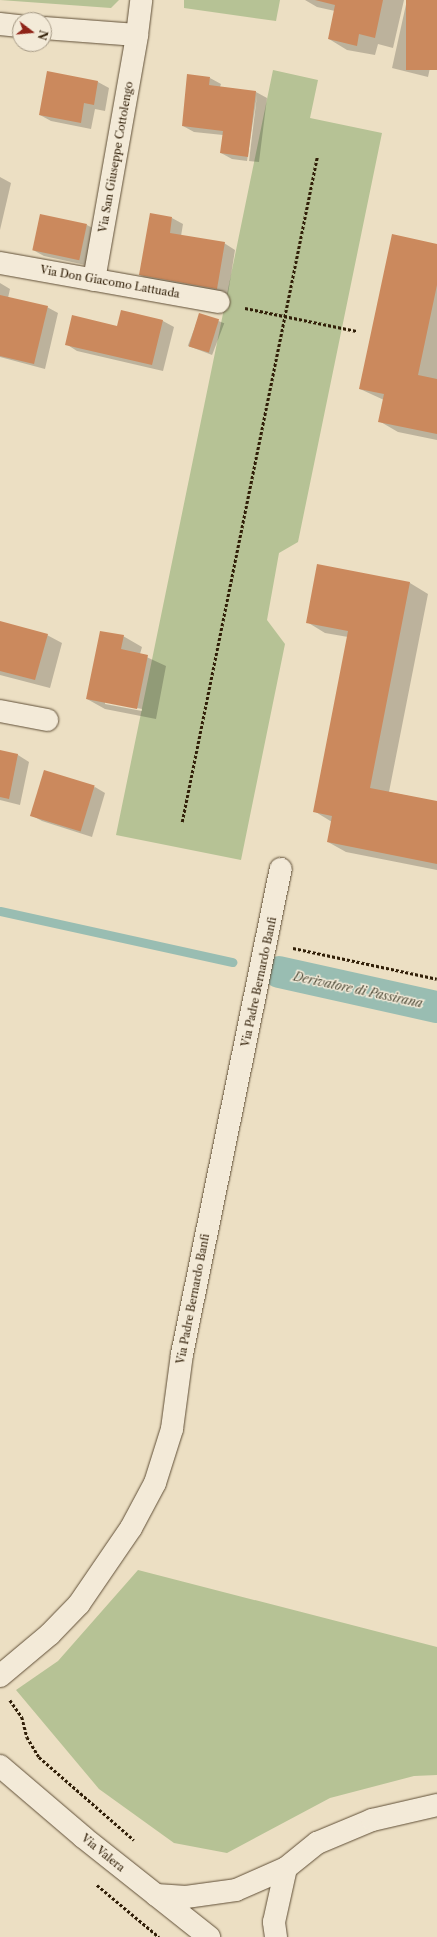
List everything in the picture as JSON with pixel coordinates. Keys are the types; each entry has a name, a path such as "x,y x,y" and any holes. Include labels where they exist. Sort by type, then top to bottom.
{"street":[{"name":"Via San Giuseppe Cottolengo","path":"94,280 137,35 141,0"},
{"path":"0,24 12,25"},
{"path":"52,29 137,35"},
{"name":"Via Don Giacomo Lattuada","path":"0,263 219,302"},
{"path":"0,711 47,720"},
{"name":"Via Padre Bernardo Banfi","path":"3,1686 79,1604 131,1528 155,1483 172,1429 182,1354 268,942 281,869"},
{"name":"Via Valera","path":"0,1766 209,1937"},
{"path":"156,1895 186,1897 229,1891 286,1868 317,1843 372,1820 437,1805"},
{"path":"276,1937 274,1922 286,1868"}],"path":[{"path":"182,822 317,157"},
{"path":"219,302 357,331"},
{"path":"268,942 437,979"},
{"path":"3,1686 22,1717 27,1736 40,1757 138,1844"}],"green space":[{"path":"0,0 119,0 111,8"},
{"path":"184,0 280,0 276,21 184,8"},
{"path":"273,70 318,80 310,118 382,133 298,542 279,553 267,620 285,644 241,860 116,835"},
{"path":"138,1570 437,1647 437,1775 414,1776 330,1798 227,1853 174,1843 99,1789 16,1690 58,1661"}],"building":[{"path":"315,0 383,0 375,38 359,34 357,46 328,39 335,5"},
{"path":"406,0 437,0 437,70 406,70"},
{"path":"47,71 98,81 94,105 84,103 81,123 39,115"},
{"path":"187,74 210,77 209,85 256,91 248,157 220,153 223,131 182,126"},
{"path":"150,213 172,217 170,233 225,242 217,289 139,275"},
{"path":"40,214 87,224 79,260 32,250"},
{"path":"392,234 437,244 437,285 418,375 437,379 437,434 378,422 384,394 359,389"},
{"path":"0,295 48,306 34,364 0,356"},
{"path":"121,310 163,320 152,365 65,345 72,315 117,326"},
{"path":"199,313 219,319 209,353 189,346"},
{"path":"317,564 410,582 370,788 437,801 437,864 327,842 332,816 313,812 348,631 306,623"},
{"path":"0,621 48,634 35,680 0,671"},
{"path":"100,631 124,635 121,649 148,655 137,709 86,699"},
{"path":"0,750 18,754 9,799 0,797"},
{"path":"44,770 95,785 81,831 30,816"}],"waterway":[{"path":"0,911 232,962"},
{"name":"Derivatore di Passirana","path":"279,972 437,1007"}]}
